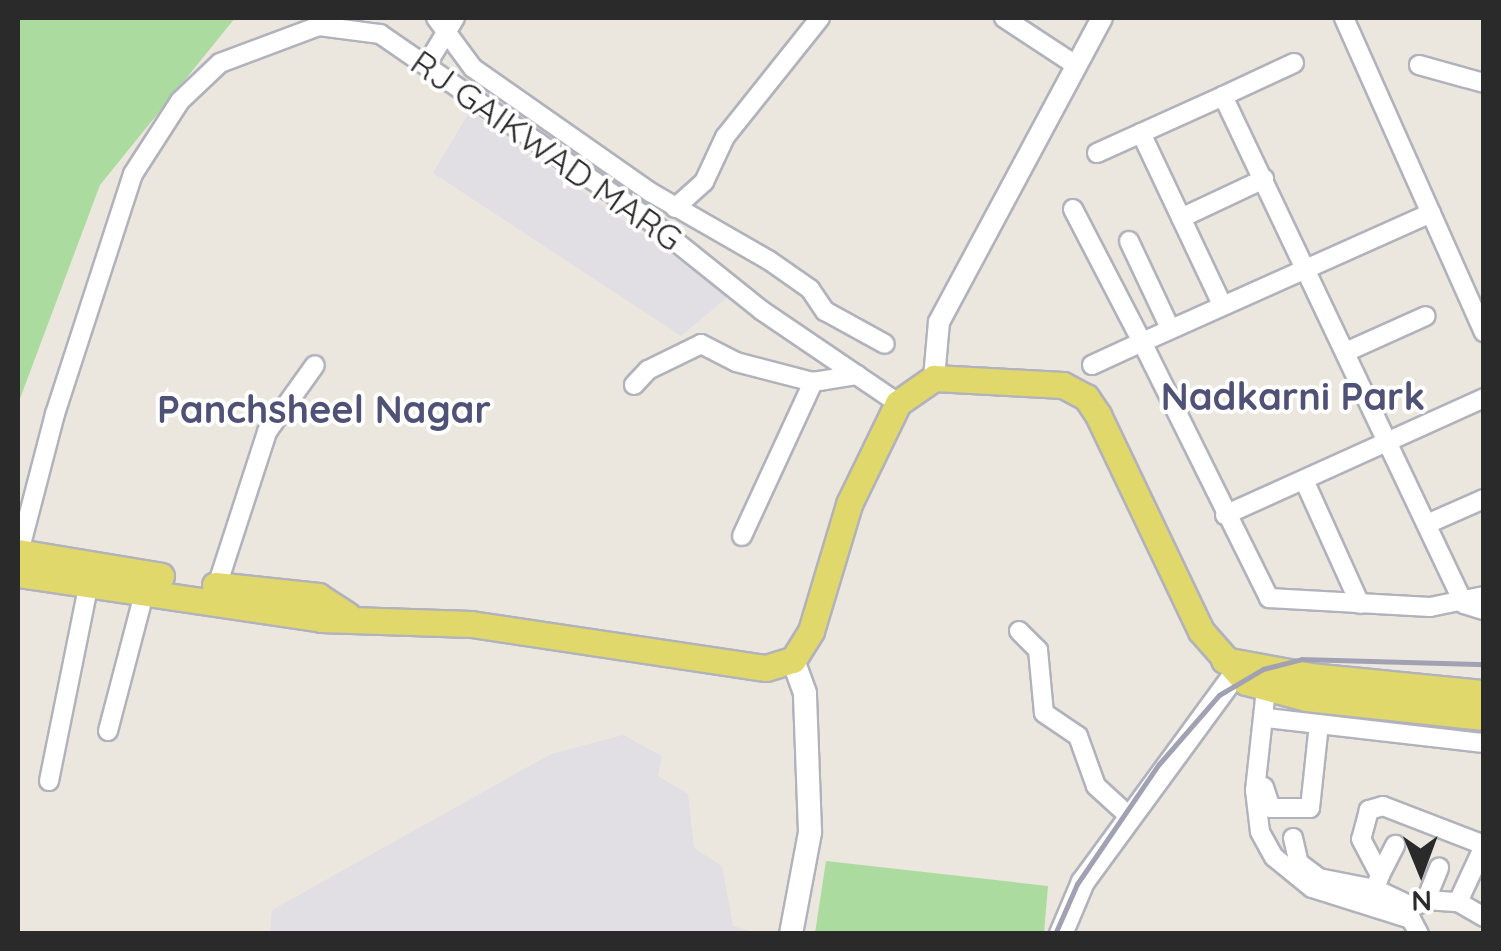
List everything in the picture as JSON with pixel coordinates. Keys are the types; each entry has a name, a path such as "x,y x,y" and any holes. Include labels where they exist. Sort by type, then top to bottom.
{"main road":[{"path":"18,574 321,619 347,615 471,624 766,668 793,660 811,631 849,504 898,403 934,378 1062,384 1086,397 1201,631 1234,665 1267,680 1484,717"},
{"path":"18,553 217,586 318,596 347,615"},
{"path":"792,934 810,832 805,693 793,660"},
{"path":"1061,934 1075,895 1234,665"},
{"path":"1308,687 1484,693"}],"street":[{"path":"675,208 704,182 725,137 820,18"},
{"path":"1004,18 1077,66"},
{"path":"934,378 939,322 1102,18"},
{"path":"1344,18 1484,332"},
{"name":"RJ GAIKWAD MARG","path":"18,553 55,414 133,174 180,101 220,63 320,22 380,34 427,64 898,403"},
{"path":"446,22 473,68 675,208 770,261 810,289 826,311 885,344"},
{"path":"427,64 446,22"},
{"path":"1097,153 1294,64"},
{"path":"1420,65 1484,83"},
{"path":"1223,96 1307,263 1464,604"},
{"path":"1141,133 1221,302"},
{"path":"1181,218 1264,178"},
{"path":"1074,209 1269,598 1360,604 1464,604 1484,610"},
{"path":"1092,365 1307,263 1431,212"},
{"path":"1129,241 1170,328"},
{"path":"1348,351 1426,316"},
{"path":"634,385 648,370 701,344 736,362 812,382 857,375"},
{"path":"217,586 266,432 315,364"},
{"path":"742,536 812,382"},
{"path":"1226,515 1484,398"},
{"path":"1304,480 1360,604"},
{"path":"1427,524 1484,499"},
{"path":"49,781 90,583"},
{"path":"108,731 145,590"},
{"path":"1464,604 1484,596"},
{"path":"1019,631 1038,650 1044,713 1078,736 1096,786 1129,816"},
{"path":"1267,680 1270,718 1264,772 1270,808 1304,809 1313,803 1319,724"},
{"path":"1270,718 1484,742"},
{"path":"1270,718 1255,790 1260,832 1274,857 1312,888 1411,919 1419,934"},
{"path":"1377,882 1361,839 1375,806 1484,846 1458,902"},
{"path":"1293,838 1299,862 1318,878 1377,882 1413,907 1426,900 1458,902 1484,916"},
{"path":"1377,882 1395,845"},
{"path":"1426,900 1440,867"}],"shaded area":[{"path":"470,111 729,296 681,336 433,173"},
{"path":"623,735 662,756 658,776 688,794 694,848 722,866 733,926 757,933 270,933 272,910 551,754"}],"green space":[{"path":"18,18 235,18 100,185 18,404"},
{"path":"826,861 1048,886 1044,933 815,933"}],"railway":[{"path":"1055,934 1077,884 1159,764 1219,695 1263,669 1302,659 1484,664"}],"district":[{"name":"Nadkarni Park","path":"1293,397"},
{"name":"Panchsheel Nagar","path":"324,410"}]}
